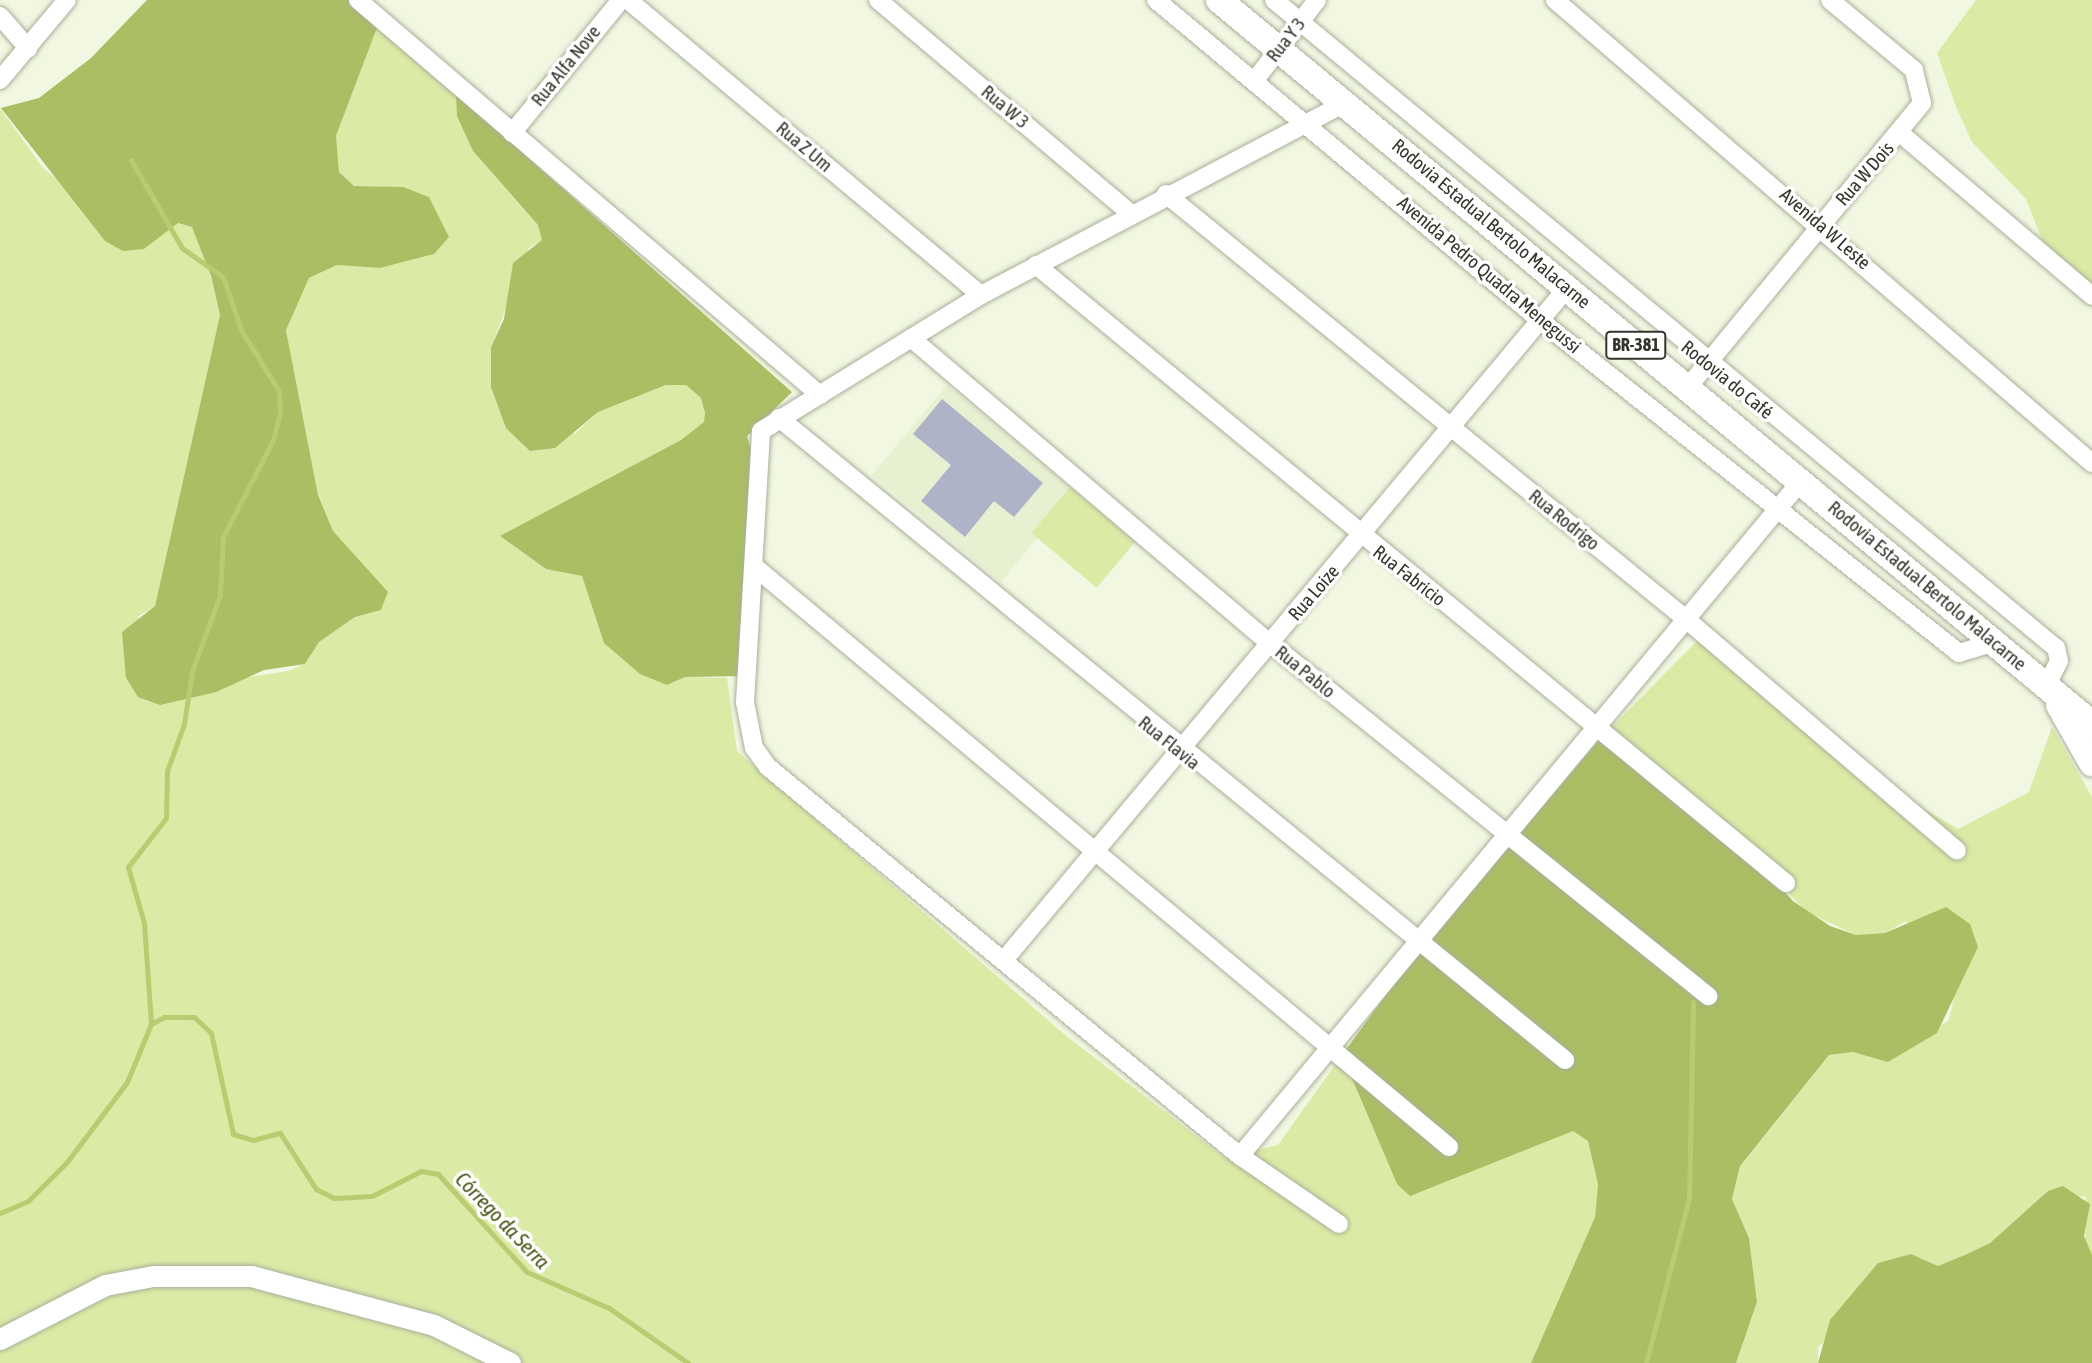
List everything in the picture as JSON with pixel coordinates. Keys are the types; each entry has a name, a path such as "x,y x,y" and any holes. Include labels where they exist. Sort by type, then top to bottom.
{"main road":[{"name":"Rodovia Estadual Bertolo Malacarne","path":"1219,0 2049,688"},
{"name":"BR-381","path":"2049,688 2092,724"},
{"path":"2049,688 2092,763"}],"street":[{"path":"0,80 67,0"},
{"path":"358,0 820,395"},
{"name":"Rua Alfa Nove","path":"512,133 621,0"},
{"name":"Rua Z Um","path":"628,0 981,295"},
{"name":"Rua W 3","path":"878,0 1131,214"},
{"name":"Avenida Pedro Quadra Menegussi","path":"1156,0 1306,122 1541,321 1780,508 1959,653 1995,642"},
{"name":"Rodovia do Café","path":"1274,0 1705,362 2056,648 2059,661 2049,688"},
{"name":"Rua Y 3","path":"1255,80 1317,0"},
{"name":"Avenida W Leste","path":"1555,0 1821,224 2092,463"},
{"name":"Rua W Dois","path":"1688,387 1705,362 1900,133 1922,103 1920,79 1830,0"},
{"path":"0,16 28,48"},
{"path":"1339,1224 1240,1156 768,767 754,748 745,702 756,568 758,441 779,418 981,295 1166,194 1345,103"},
{"path":"1900,133 2092,296"},
{"name":"Rua Rodrigo","path":"1166,194 1687,620 1957,851"},
{"name":"Rua Fabricio","path":"1036,265 1362,539 1599,726 1786,883"},
{"name":"Rua Loize","path":"1004,960 1182,753 1270,643 1362,539 1568,287"},
{"name":"Rua Pablo","path":"911,338 1270,643 1708,996"},
{"name":"Rua Flavia","path":"779,418 1182,753 1565,1060"},
{"path":"1240,1156 1331,1042 1599,726 1801,481"},
{"path":"756,568 1093,855 1331,1042 1449,1147"},
{"path":"0,1339 105,1285 153,1276 251,1276 434,1325 510,1363"}],"shaded area":[{"path":"947,385 1135,542 1098,587 1038,537 1001,582 872,475"}],"green space":[{"path":"147,0 350,0 378,25 336,136 339,172 354,186 403,187 429,197 449,237 434,254 380,268 337,265 309,278 286,330 318,495 333,531 388,592 381,610 355,617 319,642 305,664 264,670 216,692 160,705 138,697 126,678 122,632 155,606 220,315 211,276 192,227 178,223 144,249 123,251 105,241 1,108 39,98 91,58"},
{"path":"1976,0 2092,0 2092,307 2049,258 2026,199 1972,142 1957,109 1937,53"},
{"path":"378,25 456,94 473,151 538,225 543,240 529,248 491,347 575,434 598,412 666,385 686,385 701,398 705,413 705,422 681,440 501,537 546,569 582,576 604,643 667,685 685,677 727,678 737,751 1065,1035 1225,1158 1278,1145 1342,1055 1397,1184 1573,1131 1588,1141 1598,1184 1595,1217 1531,1363 0,1363 0,108 43,168 144,249 178,223 192,227 202,242 220,315 155,606 137,617 242,678 288,671 305,664 319,642 355,617 381,610 388,593 333,531 318,495 286,330 294,299 309,278 337,265 380,268 434,254 448,237 377,186 354,186 339,172 336,136"},
{"path":"456,94 792,392 747,436 763,491 742,676 685,677 667,685 640,674 604,643 582,576 546,569 500,536 681,440 704,422 705,413 701,398 686,385 666,385 598,412 555,448 530,451 506,428 491,387 491,347 504,319 513,263 542,240 538,225 473,151 457,116"},
{"path":"1070,487 1135,542 1097,588 1031,533"},
{"path":"1702,636 1899,794 1958,829 2029,792 2052,727 2092,797 2092,1255 2085,1246 2086,1197 2048,1191 1990,1243 1967,1254 1938,1266 1911,1254 1818,1347 1818,1363 1736,1363 1757,1302 1749,1238 1732,1199 1740,1166 1829,1055 1853,1052 1888,1061 1949,1020 1956,989 1906,921 1885,933 1856,935 1807,912 1753,857 1663,783 1598,741"},
{"path":"1598,741 1663,783 1753,857 1793,901 1830,926 1856,935 1885,933 1946,907 1970,924 1978,947 1937,1033 1888,1062 1853,1052 1829,1055 1740,1166 1732,1199 1749,1238 1757,1302 1736,1363 1531,1363 1595,1217 1598,1184 1588,1141 1573,1131 1410,1196 1397,1184 1342,1055 1399,977"},
{"path":"2063,1186 2090,1204 2084,1236 2092,1255 2092,1363 1818,1363 1830,1320 1878,1263 1911,1254 1938,1266 1967,1254 1990,1243 2048,1191"}],"building":[{"path":"942,399 1043,483 1014,517 994,501 965,537 921,501 951,465 913,434"}],"waterway":[{"path":"131,160 182,248 223,277 241,330 279,391 280,412 273,440 223,537 220,595 192,671 184,724 167,771 166,818 128,867 144,923 151,1024"},
{"path":"1646,1363 1689,1198 1693,1002"},
{"name":"Córrego da Serra","path":"0,1213 28,1201 67,1162 127,1082 151,1024 164,1017 194,1017 211,1033 233,1134 253,1140 280,1133 316,1189 334,1198 372,1196 421,1171 438,1174 527,1272 609,1308 688,1363"}]}
